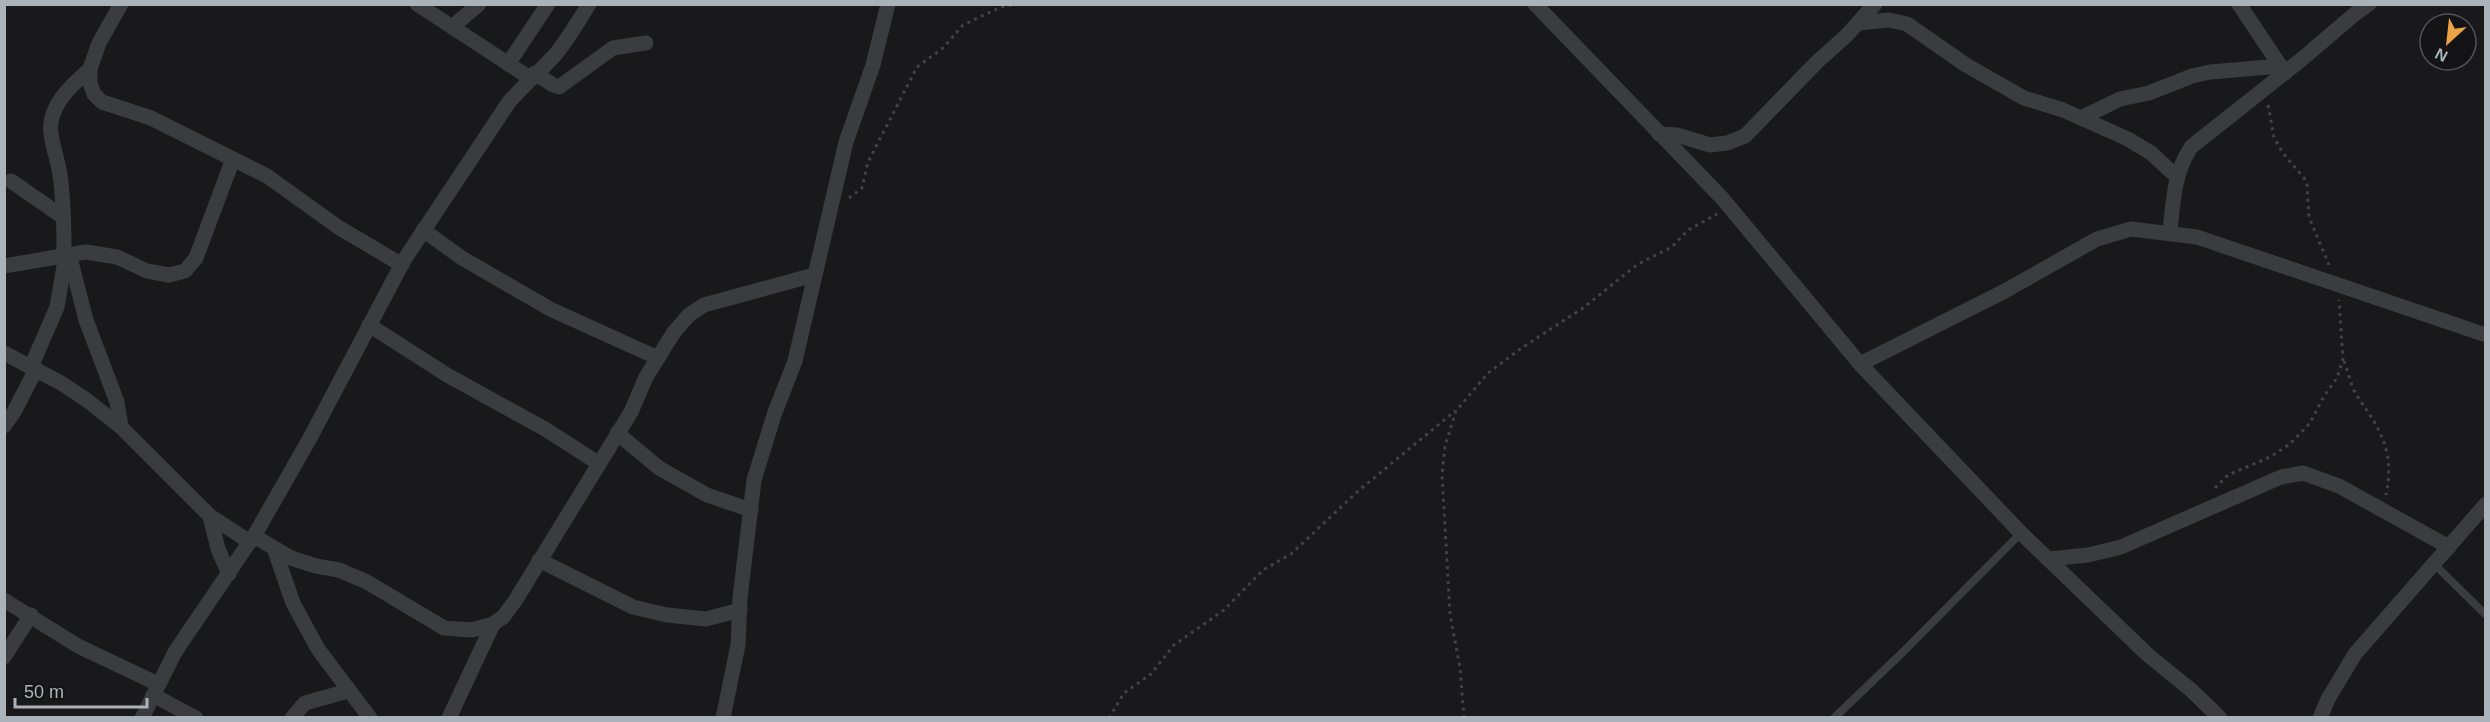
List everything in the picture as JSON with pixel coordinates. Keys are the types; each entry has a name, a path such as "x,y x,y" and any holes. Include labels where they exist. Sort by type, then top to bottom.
{"street":[{"path":"121,4 99,43 90,69 90,83 94,94 102,102 151,118 267,176 338,227 402,265"},
{"path":"417,4 508,64 559,87 613,48 646,43"},
{"path":"452,27 479,4"},
{"path":"508,64 548,4"},
{"path":"142,717 174,652 252,539 310,438 369,325 423,230 509,102 554,56 573,32 589,4"},
{"path":"723,717 738,645 754,480 774,415 795,361 846,142 873,65 888,4"},
{"path":"1535,4 1729,207 1860,364 2021,533 2148,655 2220,717"},
{"path":"1659,134 1677,135 1710,145 1727,143 1745,136 1818,61 1859,23 1875,4"},
{"path":"2239,4 2283,69"},
{"path":"2170,232 2177,177 2181,162 2191,147 2270,85 2283,69 2369,4"},
{"path":"1859,23 1889,20 1908,24 1966,65 2024,98 2063,110 2128,139 2151,153 2177,177"},
{"path":"90,69 59,101 52,117 50,132 60,173 67,255 86,320 117,402 121,427"},
{"path":"2081,118 2120,99 2149,93 2192,76 2210,72 2283,69"},
{"path":"4,266 86,252 117,257 147,271 169,275 185,271 196,258 233,159"},
{"path":"10,181 63,217"},
{"path":"1860,364 2003,292 2097,239 2131,229 2197,237 2486,335"},
{"path":"423,230 462,258 550,309 658,358"},
{"path":"4,426 14,412 34,368 57,307 67,255"},
{"path":"4,353 34,368 88,401 121,427 210,516 291,558 339,570 389,593 423,617 444,628 472,630 493,624 503,617 515,601 631,412 646,377 674,332 689,315 704,305 814,275"},
{"path":"369,325 447,375 544,429 598,463"},
{"path":"617,433 659,468 707,495 751,510"},
{"path":"2048,559 2088,555 2121,547 2281,477 2303,473 2339,486 2449,547"},
{"path":"2320,717 2355,654 2486,504"},
{"path":"210,516 218,549 229,574"},
{"path":"274,548 293,603 318,649 370,717"},
{"path":"539,560 633,607 667,615 706,619 740,610"},
{"path":"4,600 196,717"},
{"path":"4,657 31,615"},
{"path":"449,717 493,624"},
{"path":"292,717 305,703 348,691"}],"lane":[{"path":"1834,717 1903,652 2021,533"},
{"path":"2434,564 2486,615"}],"path":[{"path":"831,206 853,196 862,188 868,162 917,67 943,48 963,25 1001,7 1017,4"},
{"path":"2270,85 2269,116 2274,137 2282,152 2304,178 2307,185 2308,217 2336,283 2343,359 2356,394 2380,428 2388,452 2390,475 2383,509"},
{"path":"1109,717 1124,693 1151,674 1174,645 1224,610 1263,570 1291,554 1357,492 1456,411 1488,373 1514,353 1583,308 1638,264 1672,247 1688,230 1729,207"},
{"path":"2214,489 2228,475 2270,457 2290,444 2310,423 2324,396 2337,378 2343,359"},
{"path":"1456,411 1445,446 1442,475 1450,614 1460,668 1464,717"}]}
